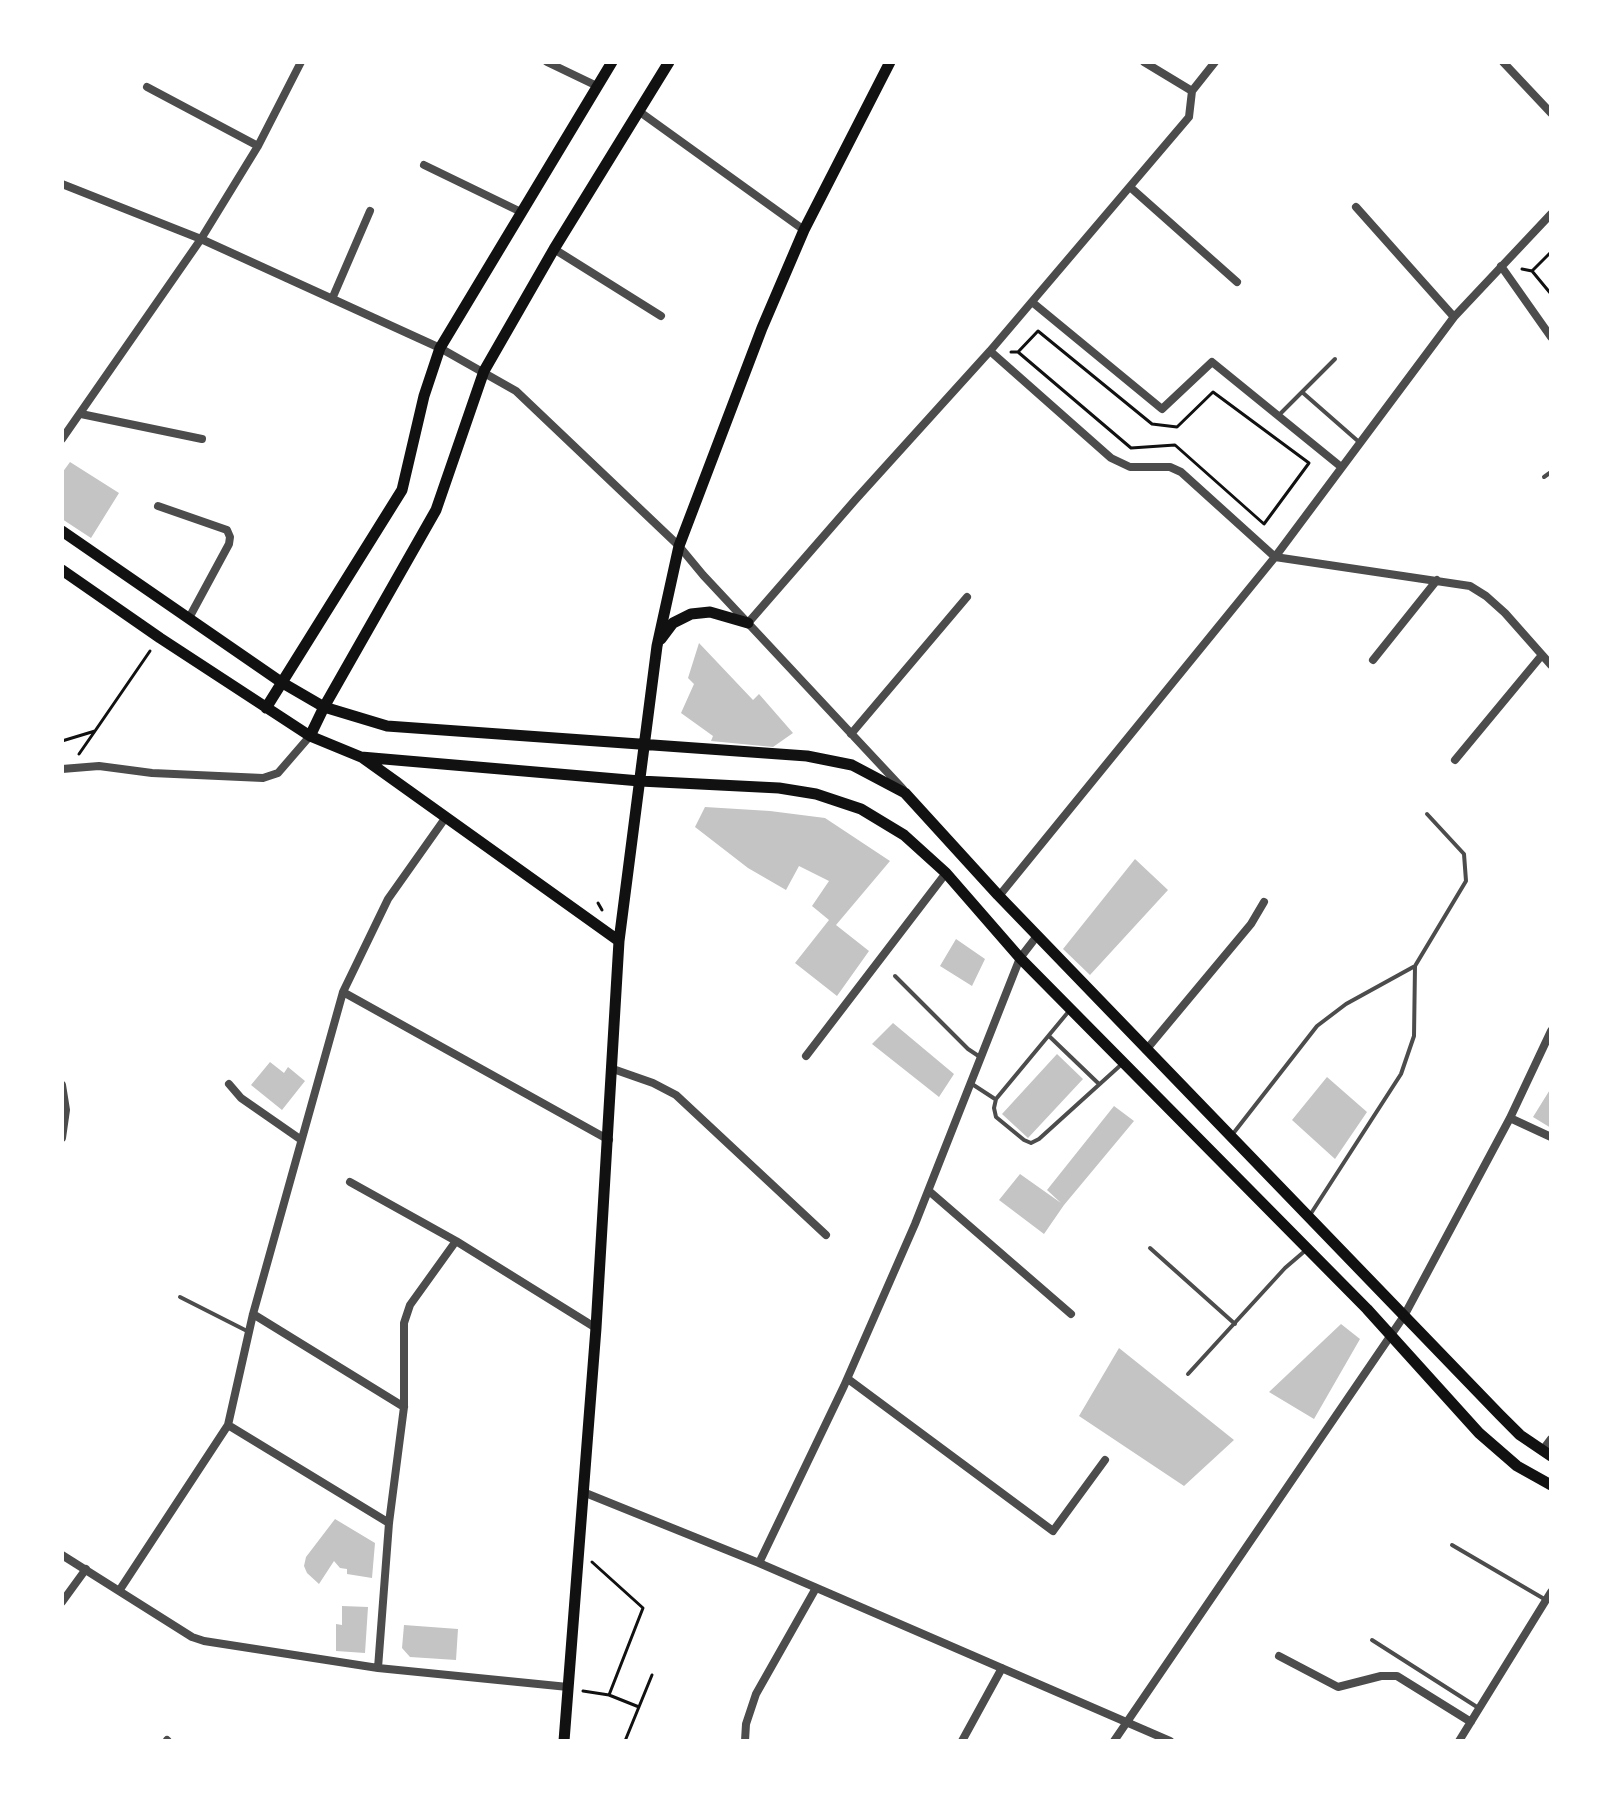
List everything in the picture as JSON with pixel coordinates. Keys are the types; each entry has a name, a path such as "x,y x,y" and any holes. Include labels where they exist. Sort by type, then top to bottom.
{"main road":[{"path":"266,708 402,490 424,396 440,348 612,62"},
{"path":"310,736 436,510 484,371 554,249 669,62"},
{"path":"564,1741 609,1140 619,941 657,646 679,546 762,328 804,230 890,62"},
{"path":"62,531 281,682 324,707 387,726 807,756 852,765 905,793 1146,1050 1500,1415 1547,1454"},
{"path":"62,570 310,736 361,757 619,941"},
{"path":"657,646 673,623 691,614 710,612 748,623"},
{"path":"361,757 640,781 779,788 816,794 861,809 904,835 946,873 1020,958 1308,1248 1479,1433 1517,1466 1551,1485"}],"street":[{"path":"62,439 201,239 258,146 301,62"},
{"path":"547,62 597,86"},
{"path":"1144,62 1192,91"},
{"path":"748,623 990,351 1189,117 1192,91 1215,62"},
{"path":"1503,62 1551,113"},
{"path":"147,87 258,146"},
{"path":"640,112 804,230"},
{"path":"424,165 521,212"},
{"path":"62,184 201,239 440,348 516,391 679,546 905,793"},
{"path":"1130,187 1237,282"},
{"path":"1356,207 1454,317"},
{"path":"332,299 370,211"},
{"path":"999,896 1275,557 1454,317 1551,214"},
{"path":"554,249 661,316"},
{"path":"1501,266 1551,337"},
{"path":"1032,302 1162,409 1212,362 1340,466"},
{"path":"990,351 1111,458 1130,467 1170,467 1181,472 1275,557 1470,586 1505,613 1551,665"},
{"path":"81,414 202,439"},
{"path":"158,506 227,530 230,537 189,618"},
{"path":"1373,660 1437,580"},
{"path":"851,734 967,597"},
{"path":"1455,760 1542,655"},
{"path":"66,768 99,766 152,773 263,778 278,773 310,736"},
{"path":"119,1591 228,1425 253,1314 343,992 388,899 446,817"},
{"path":"806,1056 946,873"},
{"path":"1146,1050 1251,924 1264,902"},
{"path":"759,1563 848,1379 929,1191 1020,958 1037,936"},
{"path":"343,992 609,1140"},
{"path":"1114,1741 1404,1316 1510,1118 1551,1031"},
{"path":"613,1069 676,1095 826,1235"},
{"path":"229,1084 241,1098 300,1139"},
{"path":"62,1085 66,1110 62,1138"},
{"path":"1510,1118 1551,1137"},
{"path":"350,1182 456,1241 596,1328"},
{"path":"929,1191 1071,1314"},
{"path":"378,1668 389,1523 404,1407 404,1323 410,1305 456,1241"},
{"path":"253,1314 404,1407"},
{"path":"848,1379 1053,1531 1105,1460"},
{"path":"228,1425 389,1523"},
{"path":"1547,1454 1551,1439"},
{"path":"583,1492 759,1563 1170,1741"},
{"path":"62,1555 192,1637 204,1641 378,1668 568,1687"},
{"path":"62,1602 86,1569"},
{"path":"745,1741 746,1724 756,1694 816,1588"},
{"path":"1459,1741 1548,1596"},
{"path":"1279,1656 1338,1687 1381,1676 1397,1676 1471,1722"},
{"path":"962,1741 1002,1668"}],"lane":[{"path":"1278,416 1335,359"},
{"path":"1302,392 1359,442"},
{"path":"1544,477 1551,472"},
{"path":"1309,1217 1401,1074 1414,1036 1415,966 1466,881 1464,854 1427,814"},
{"path":"1230,1137 1317,1026 1346,1004 1415,966"},
{"path":"895,976 980,1057"},
{"path":"1071,1009 996,1099 996,1117 1031,1143 1123,1062"},
{"path":"1049,1036 1099,1084"},
{"path":"970,1083 996,1099"},
{"path":"1150,1248 1235,1324"},
{"path":"1188,1374 1285,1268 1308,1248"},
{"path":"180,1297 249,1332"},
{"path":"1452,1545 1548,1596"},
{"path":"1372,1640 1479,1709"}],"path":[{"path":"1551,252 1532,271 1551,294"},
{"path":"1038,331 1152,424 1177,427 1213,392 1309,463 1264,524 1175,445 1131,448 1018,352 1038,331"},
{"path":"66,768 160,638"},
{"path":"62,741 95,731"},
{"path":"578,1555 598,1566 643,1608 609,1695"},
{"path":"625,1741 652,1675"},
{"path":"568,1687 609,1695 639,1707"}],"building":[{"path":"70,462 119,493 91,538 62,519 62,473"},
{"path":"699,643 753,700 759,694 793,733 773,747 711,741 713,736 681,713 694,684 688,678"},
{"path":"705,807 825,818 890,861 836,925 869,951 837,996 795,963 829,920 812,906 829,881 799,866 786,890 748,868 695,827"},
{"path":"1135,859 1168,890 1090,975 1063,949"},
{"path":"956,939 985,959 972,986 940,966"},
{"path":"893,1023 954,1074 939,1097 872,1044"},
{"path":"1057,1054 1083,1079 1028,1138 1002,1114"},
{"path":"270,1062 284,1073 288,1067 305,1081 282,1110 251,1085"},
{"path":"1327,1077 1367,1112 1335,1159 1292,1120"},
{"path":"1551,1088 1551,1128 1533,1117"},
{"path":"1114,1106 1134,1121 1064,1205 1044,1234 999,1200 1020,1174 1061,1203 1047,1190"},
{"path":"1341,1324 1360,1339 1314,1419 1269,1392"},
{"path":"1119,1348 1234,1440 1184,1486 1079,1416"},
{"path":"335,1519 375,1543 372,1578 347,1574 347,1569 340,1568 334,1561 319,1584 307,1573 304,1566 306,1557"},
{"path":"342,1606 368,1607 365,1653 336,1651 336,1624 342,1625"},
{"path":"404,1625 458,1629 456,1660 410,1657 402,1648"}]}
